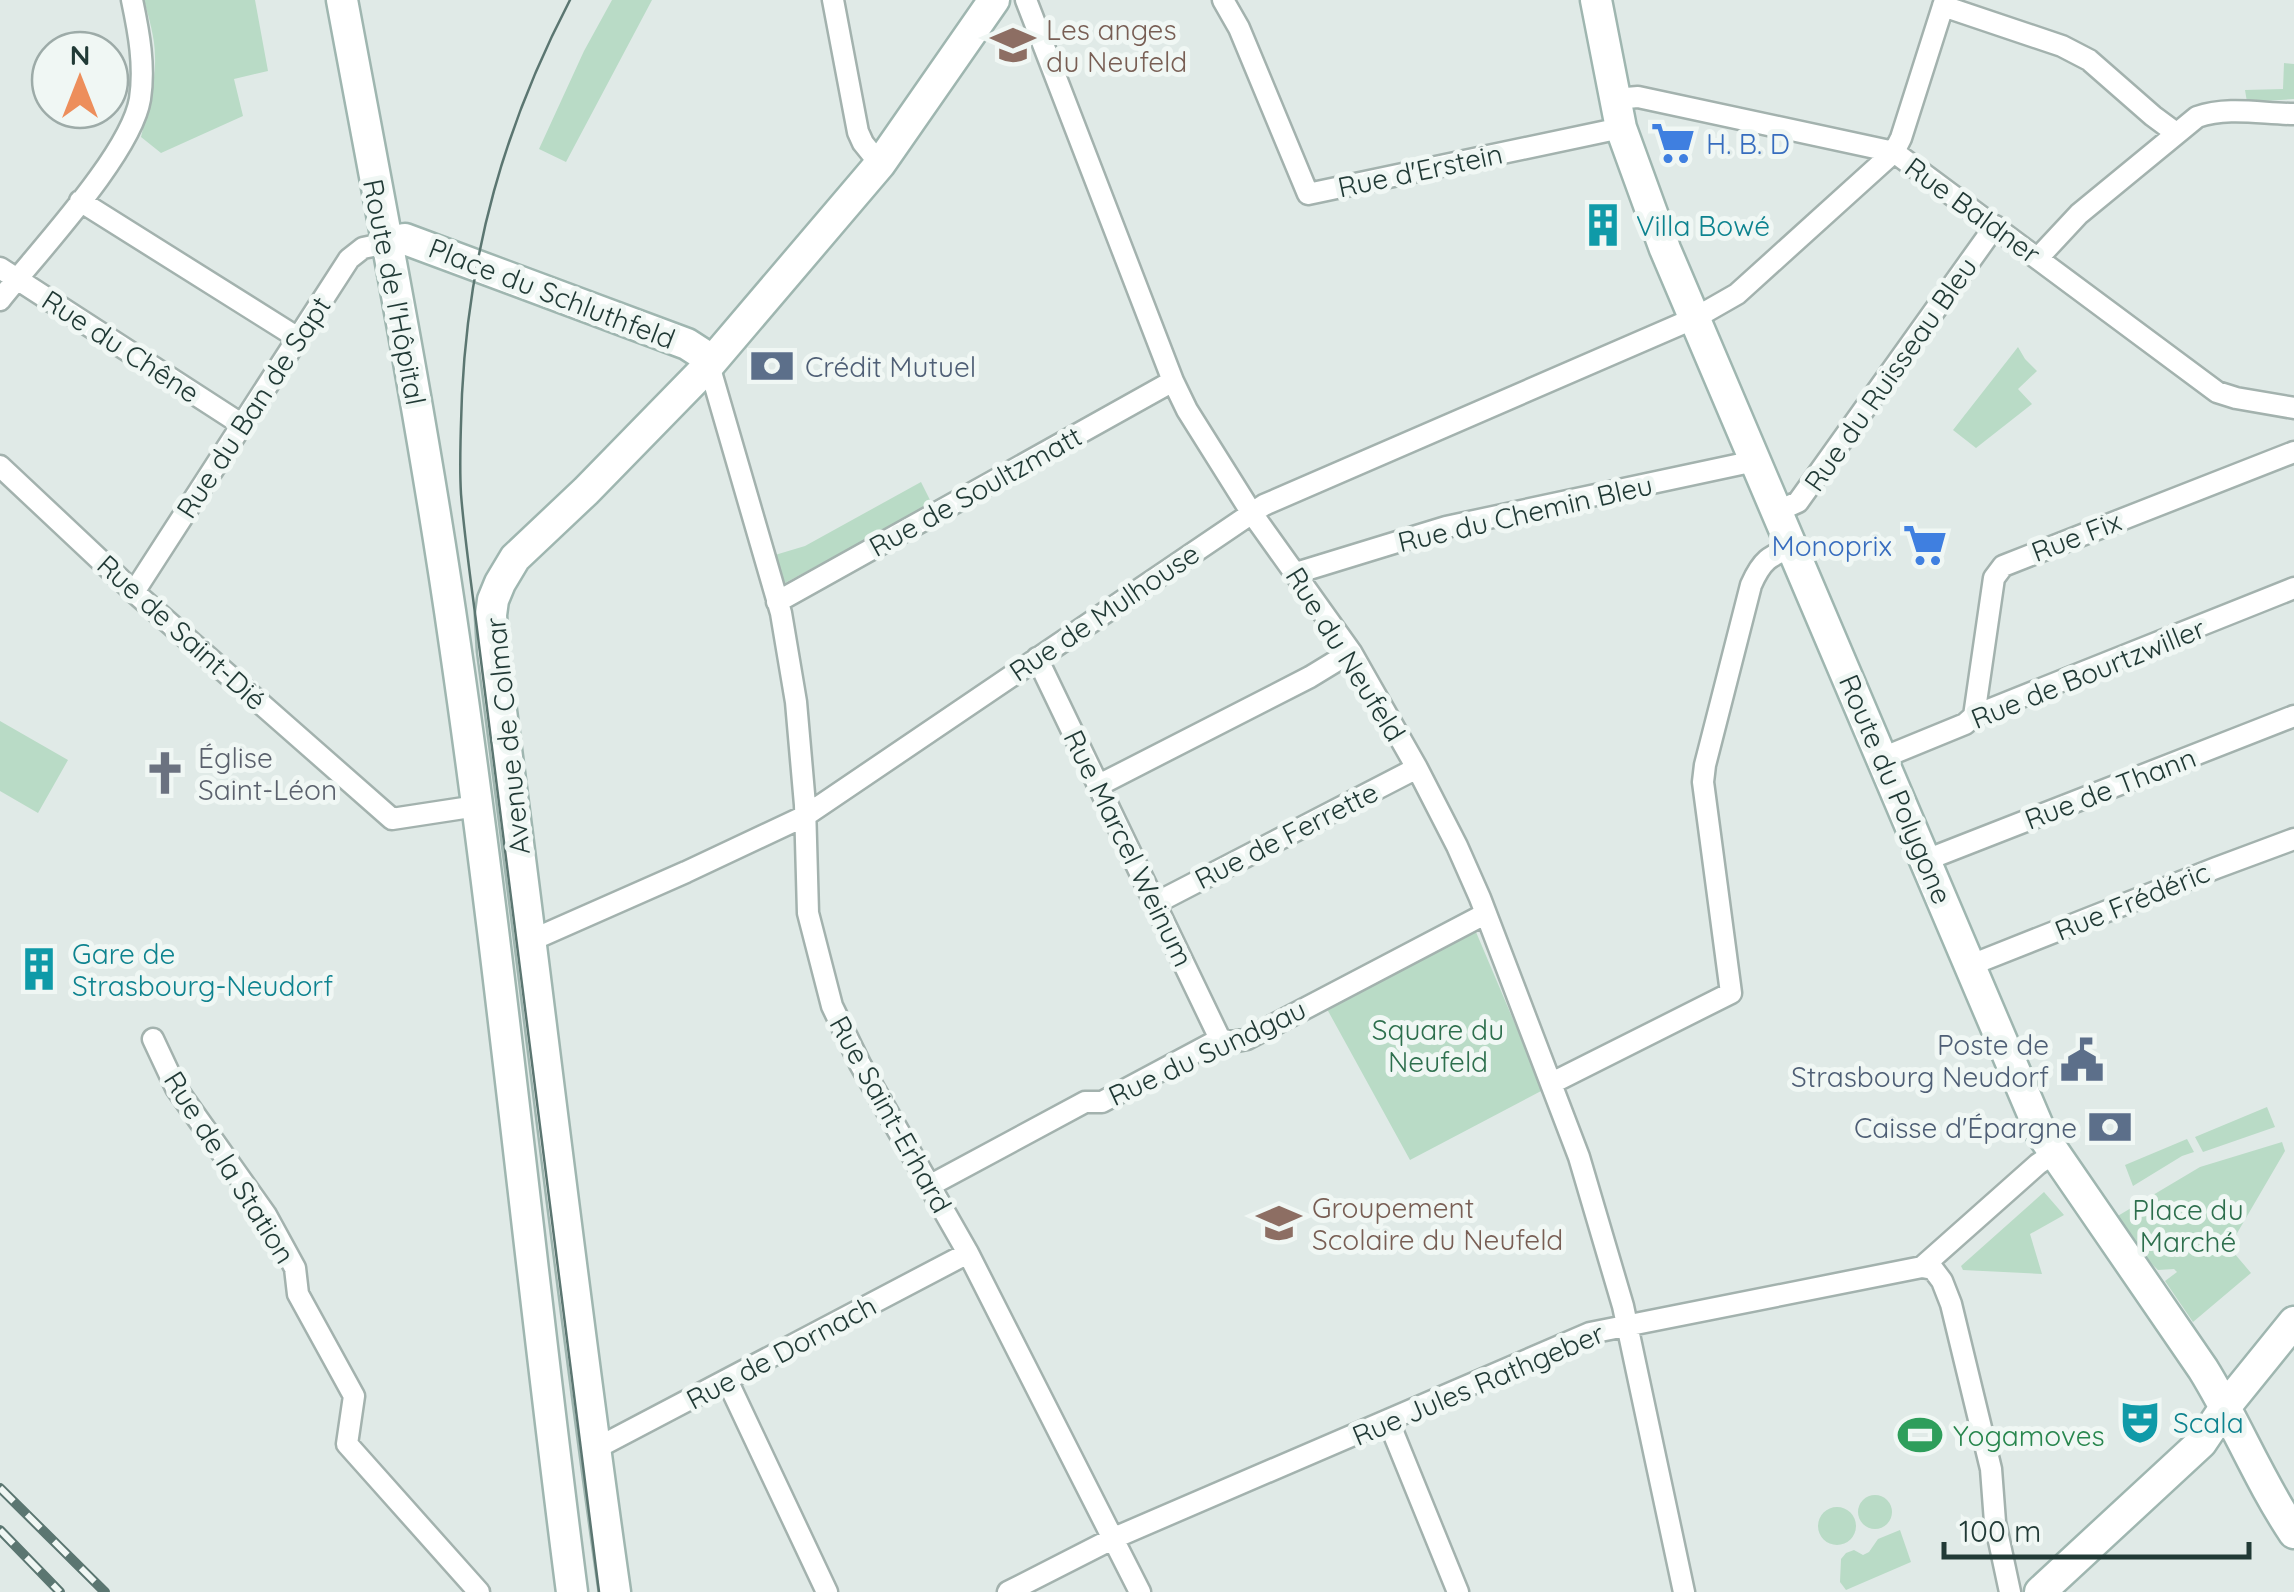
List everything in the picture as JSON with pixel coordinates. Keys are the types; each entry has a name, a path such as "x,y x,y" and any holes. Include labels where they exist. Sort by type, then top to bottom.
{"street":[{"path":"0,300 8,274 80,201 116,154 140,104 142,68 132,0"},
{"name":"Route de l'Hôpital","path":"342,0 446,584"},
{"path":"833,0 858,132 880,164"},
{"name":"Avenue de Colmar","path":"615,1592 493,650 493,600 516,556 586,491 709,365 880,164 994,0"},
{"name":"Rue du Neufeld","path":"1026,0 1187,410 1251,512 1351,652 1458,846 1579,1157 1628,1325 1684,1592"},
{"name":"Rue d'Erstein","path":"1223,0 1240,28 1308,194 1618,114"},
{"name":"Route du Polygone","path":"1596,0 1618,114 1665,249 2041,1133 2203,1369 2294,1533"},
{"path":"1894,152 1902,138 1944,3 2062,46 2089,60 2176,133"},
{"name":"Rue Baldner","path":"1618,114 1638,97 1894,152 2217,392 2294,408"},
{"path":"2038,258 2079,214 2190,122 2208,114 2294,114"},
{"name":"Rue de Mulhouse","path":"532,940 805,816 1251,512 1695,318 1738,294 1894,152"},
{"path":"80,201 298,338"},
{"name":"Rue du Ruisseau Bleu","path":"1778,511 1798,502 1994,226"},
{"name":"Place du Schluthfeld","path":"387,243 405,239 688,344 704,355 709,365"},
{"name":"Rue du Ban de Sapt","path":"134,592 349,259 363,248 387,243"},
{"name":"Rue du Chêne","path":"8,274 242,424"},
{"name":"Rue Saint-Erhard","path":"709,365 777,602 796,702 808,913 832,1006 860,1064 968,1254 1140,1592"},
{"name":"Rue de Soultzmatt","path":"777,602 1173,381"},
{"name":"Rue Fix","path":"1974,716 1994,578 2003,566 2294,452"},
{"name":"Rue du Chemin Bleu","path":"1296,573 1446,527 1755,460"},
{"name":"Rue de Saint-Dié","path":"0,466 134,592 392,819 477,806"},
{"path":"1552,1082 1731,993 1704,765 1751,584 1764,562 1793,547"},
{"name":"Avenue de Colmar","path":"446,584 477,806 570,1577"},
{"name":"Rue de Bourtzwiller","path":"1882,758 1965,724 1974,716 2294,588"},
{"path":"1099,785 1351,652"},
{"name":"Rue Marcel Weinum","path":"1037,658 1220,1040"},
{"name":"Rue de Thann","path":"1926,860 2294,716"},
{"name":"Rue de Ferrette","path":"1156,903 1416,768"},
{"name":"Rue Frédéric","path":"1971,966 2294,839"},
{"name":"Rue du Sundgau","path":"929,1186 1085,1102 1102,1102 1220,1040 1247,1039 1485,914"},
{"name":"Rue de la Station","path":"152,1040 176,1088 266,1215 295,1268 298,1294 354,1396 347,1444 479,1592"},
{"path":"1922,1268 2053,1154"},
{"name":"Rue de Dornach","path":"594,1449 968,1254"},
{"path":"1922,1268 1932,1269 1942,1281 1951,1304 1991,1469 1995,1522 2010,1592"},
{"name":"Rue Jules Rathgeber","path":"1008,1592 1114,1538 1590,1333 1922,1268"},
{"path":"2040,1592 2201,1444 2226,1406 2294,1322"},
{"path":"727,1380 827,1592"},
{"path":"1388,1420 1458,1592"},
{"path":"559,1592 570,1577"}],"green space":[{"path":"144,0 255,0 268,71 234,79 243,116 161,153 141,137 155,67 153,35"},
{"path":"612,0 652,0 566,162 539,149"},
{"path":"2284,63 2294,64 2294,99 2247,102 2245,90 2283,89"},
{"path":"2018,347 2037,371 2018,389 2032,404 1976,448 1953,430"},
{"path":"921,482 932,504 785,583 775,555 805,546"},
{"path":"0,721 68,760 38,813 0,791"},
{"name":"Square du Neufeld","path":"1476,932 1543,1090 1410,1160 1327,1009"},
{"path":"2267,1107 2275,1127 2203,1152 2195,1137"},
{"path":"2187,1139 2194,1152 2133,1186 2125,1165"},
{"name":"Place du Marché","path":"2282,1142 2285,1151 2229,1247 2251,1273 2193,1322 2165,1281 2177,1272 2158,1270 2134,1247 2116,1217 2200,1167"},
{"path":"2044,1192 2064,1215 2030,1234 2042,1274 1963,1270 1961,1266"},
{"path":"1875,1495 1887,1500 1892,1512 1887,1524 1875,1529 1863,1524 1858,1512 1863,1500"},
{"path":"1837,1507 1851,1512 1856,1526 1851,1540 1837,1545 1823,1540 1818,1526 1823,1512"},
{"path":"1900,1530 1911,1562 1846,1590 1840,1582 1841,1559 1846,1553 1854,1550 1863,1555 1878,1539"}],"tram line":[{"path":"570,0 526,95 482,240 466,342 460,469 467,551 599,1592"}],"railway":[{"path":"0,1488 105,1592"},
{"path":"0,1530 60,1592"}],"place":[{"name":"Les anges du Neufeld","path":"1013,45"},
{"name":"H. B. D","path":"1673,143"},
{"name":"Villa Bowé","path":"1603,225"},
{"name":"Crédit Mutuel","path":"772,366"},
{"name":"Monoprix","path":"1925,545"},
{"name":"Église Saint-Léon","path":"165,773"},
{"name":"Gare de Strasbourg-Neudorf","path":"39,969"},
{"name":"Poste de Strasbourg Neudorf","path":"2082,1060"},
{"name":"Caisse d'Épargne","path":"2110,1127"},
{"name":"Groupement Scolaire du Neufeld","path":"1279,1223"},
{"name":"Scala","path":"2140,1422"},
{"name":"Yogamoves","path":"1920,1435"}]}
